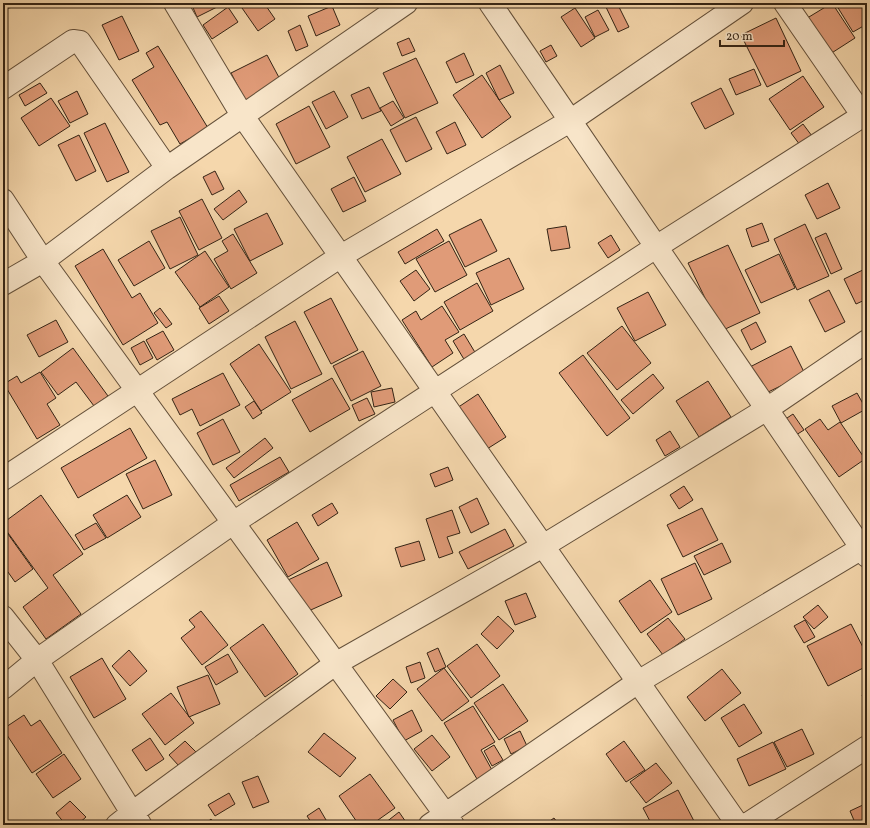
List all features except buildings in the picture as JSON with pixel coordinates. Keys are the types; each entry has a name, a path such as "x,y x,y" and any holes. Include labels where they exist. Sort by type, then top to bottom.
{"street":[{"path":"175,3 242,115 738,825"},
{"path":"3,284 43,261 167,168 406,3"},
{"path":"3,200 43,261 335,664 443,821 638,682 865,550 767,410 490,3"},
{"path":"3,479 341,256 570,121 742,3"},
{"path":"3,688 37,660 233,523 656,247 865,115 785,3"},
{"path":"3,88 73,41 80,42 167,168"},
{"path":"3,617 37,660 130,821 335,664 543,546 767,410 867,341"},
{"path":"746,825 867,747"}]}
